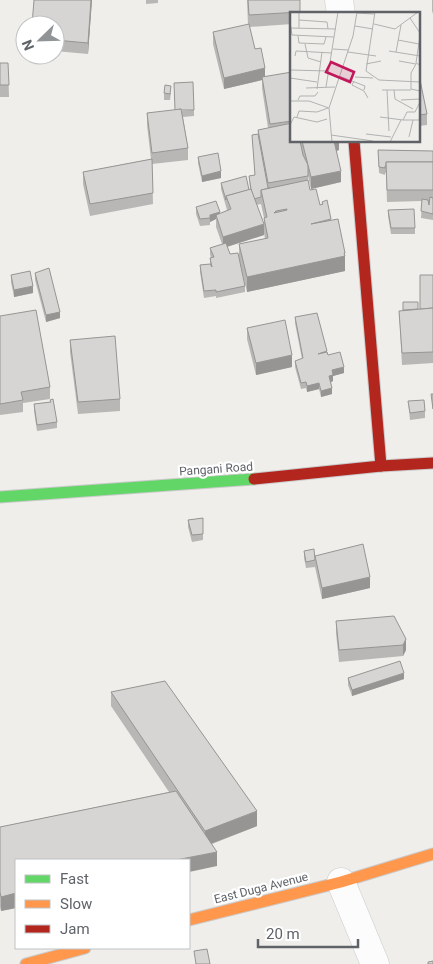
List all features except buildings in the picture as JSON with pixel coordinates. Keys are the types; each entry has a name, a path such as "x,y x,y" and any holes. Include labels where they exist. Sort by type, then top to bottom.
{"street":[{"path":"354,142 381,466"},
{"name":"Pangani Road","path":"0,497 261,479 381,466 433,463"},
{"name":"East Duga Avenue","path":"190,920 341,882 433,854"},
{"path":"341,882 375,964"},
{"path":"26,964 81,949"}],"traffic: fast":[{"path":"0,497 254,479"}],"traffic: slow":[{"path":"190,920 341,882 433,854"},
{"path":"26,964 81,949"}],"traffic: jam":[{"path":"354,142 381,466"},
{"path":"254,479 381,466 433,463"}]}
